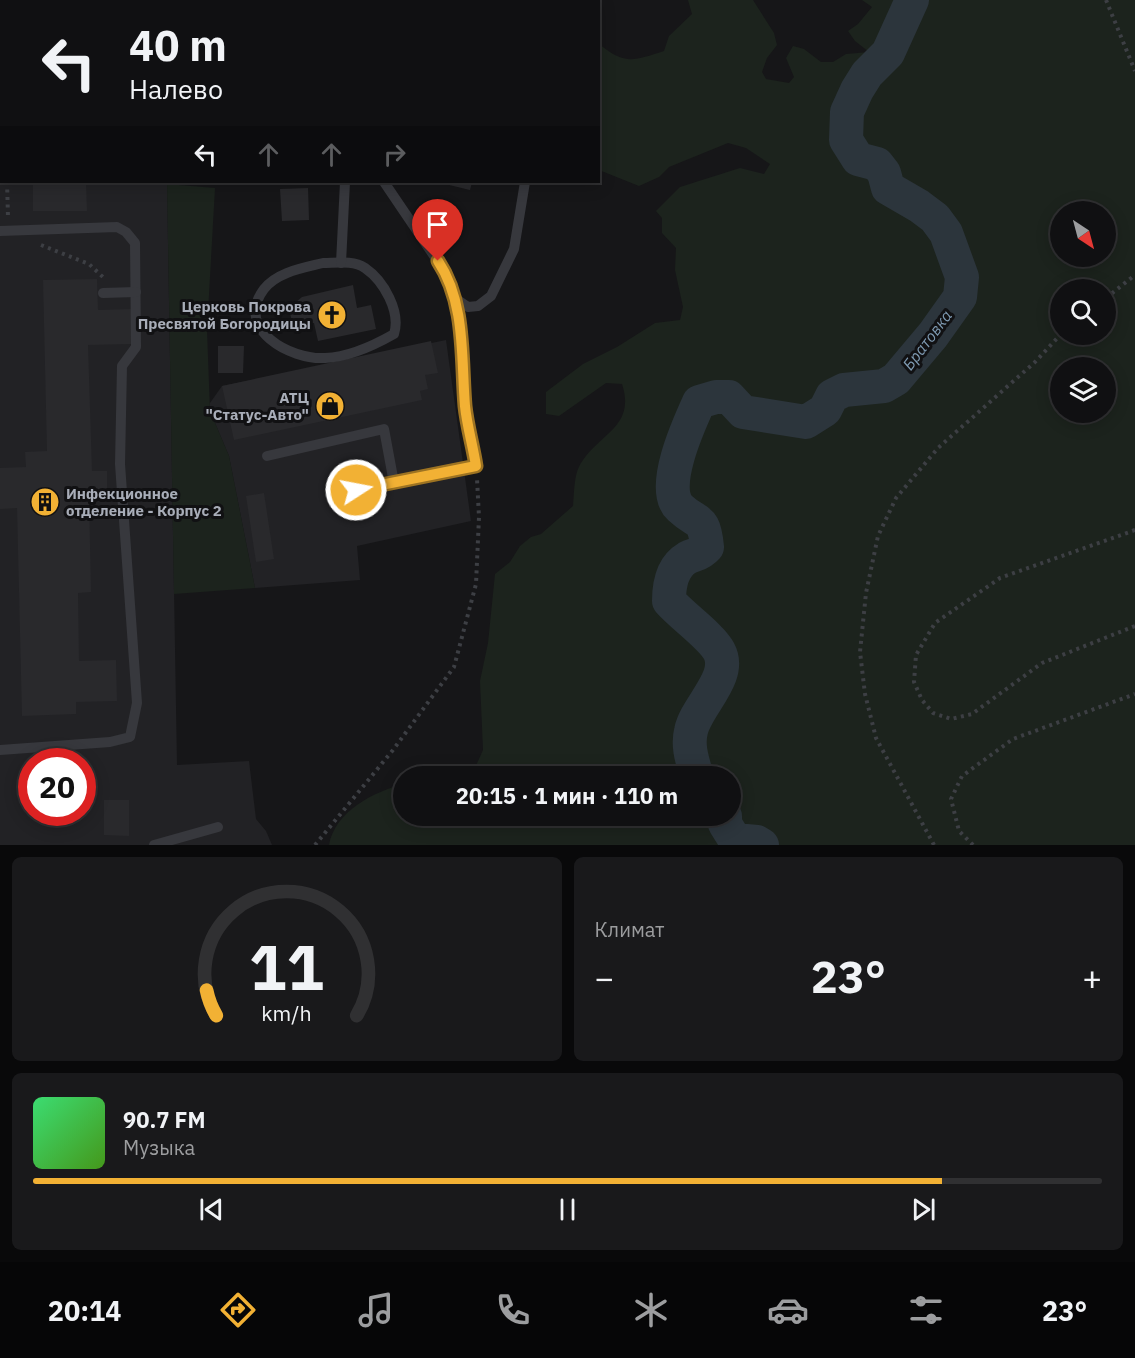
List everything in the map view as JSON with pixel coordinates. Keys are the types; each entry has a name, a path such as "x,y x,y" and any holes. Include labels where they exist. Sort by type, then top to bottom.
{"lane":[{"path":"341,263 345,183"},
{"path":"356,490 476,466 465,409 458,307 447,275 385,183"},
{"path":"454,298 468,307 478,306 491,296 514,249 525,183"},
{"path":"0,231 117,227 126,232 135,243 135,347 122,366 120,464 137,703 130,737 110,742 0,750"},
{"path":"323,263 341,263 350,263 365,268 378,282 394,311 397,324 394,334 362,350 325,358 307,356 278,346 259,328 255,315 257,303 264,289 278,277 323,263"},
{"path":"103,292 136,292"},
{"path":"267,456 384,429 394,483"},
{"path":"154,845 218,827"}],"path":[{"path":"1106,0 1135,70"},
{"path":"1116,290 1135,275"},
{"path":"934,845 876,738 865,694 860,652 866,593 878,536 896,498 938,448 1035,362 1051,345"},
{"path":"315,845 393,750 454,667 476,584 479,517 476,466"},
{"path":"1135,530 1000,578 934,623 916,655 914,682 922,700 933,713 951,719 972,714 1042,663 1135,626"},
{"path":"973,845 959,831 951,799 962,776 1013,739 1135,694"}],"shaded area":[{"path":"688,0 753,0 774,33 777,45 767,58 762,72 766,79 789,83 794,77 786,58 793,46 804,49 821,62 833,62 846,54 869,52 855,41 848,31 858,24 872,7 862,0 1135,0 1135,845 329,845 339,822 347,813 380,792 393,787 393,826 741,826 741,766 476,766 483,750 480,681 488,643 495,574 510,562 520,546 531,537 541,534 573,506 578,469 585,457 612,431 624,412 625,399 622,384 606,383 559,416 546,414 546,392 583,364 617,347 655,323 680,320 683,307 675,270 676,248 662,233 662,218 656,211 680,187 740,168 764,174 770,164 746,148 728,143 669,167 659,177 639,186 600,170 600,45 623,58 644,57 664,51 669,36 692,14"},
{"path":"0,183 167,183 177,765 249,761 256,819 266,831 272,845 0,845"},
{"path":"167,184 215,188 207,330 210,411 229,456 255,588 174,594"},
{"path":"446,340 471,521 357,546 360,580 255,588 229,456 210,411 210,403 222,386"}],"building":[{"path":"33,183 86,183 87,211 33,211"},
{"path":"441,183 472,183 470,190"},
{"path":"308,188 309,220 282,221 280,189"},
{"name":"Инфекционное отделение - Корпус 2","path":"97,279 98,310 132,309 132,344 88,345 92,471 107,471 107,495 89,496 91,592 78,593 79,661 116,660 117,701 76,702 76,714 22,716 17,508 0,509 0,468 26,467 25,452 47,451 43,280"},
{"name":"Церковь Покрова Пресвятой Богородицы","path":"353,285 357,308 371,305 376,329 318,341 314,323 292,322 289,308 302,297"},
{"path":"431,341 438,373 425,375 428,389 420,391 422,400 234,440 222,386"},
{"path":"218,346 244,346 243,373 218,373"},
{"path":"264,493 274,559 256,562 246,496"},
{"path":"104,800 129,800 129,836 104,835"}],"waterway":[{"name":"Братовка","path":"694,766 690,749 691,731 694,721 718,681 722,661 719,651 710,639 669,601 671,583 678,566 707,547 702,525 680,508 674,499 673,487 678,456 699,402 716,397 729,397 743,412 806,422 825,410 832,396 844,390 884,386 896,379 933,335 960,297 962,277 946,233 935,218 888,188 884,173 877,164 858,159 846,140 847,112 857,90 867,74 888,53 912,0"},
{"name":"Братовка","path":"726,826 735,840 757,842 762,845"}],"place":[{"name":"Церковь Покрова Пресвятой Богородицы","path":"332,315"},
{"name":"АТЦ \"Статус-Авто\"","path":"330,406"},
{"name":"Инфекционное отделение - Корпус 2","path":"45,502"}],"route":[{"path":"356,490 476,466 465,409 464,368 458,307 447,275 438,261"}]}
